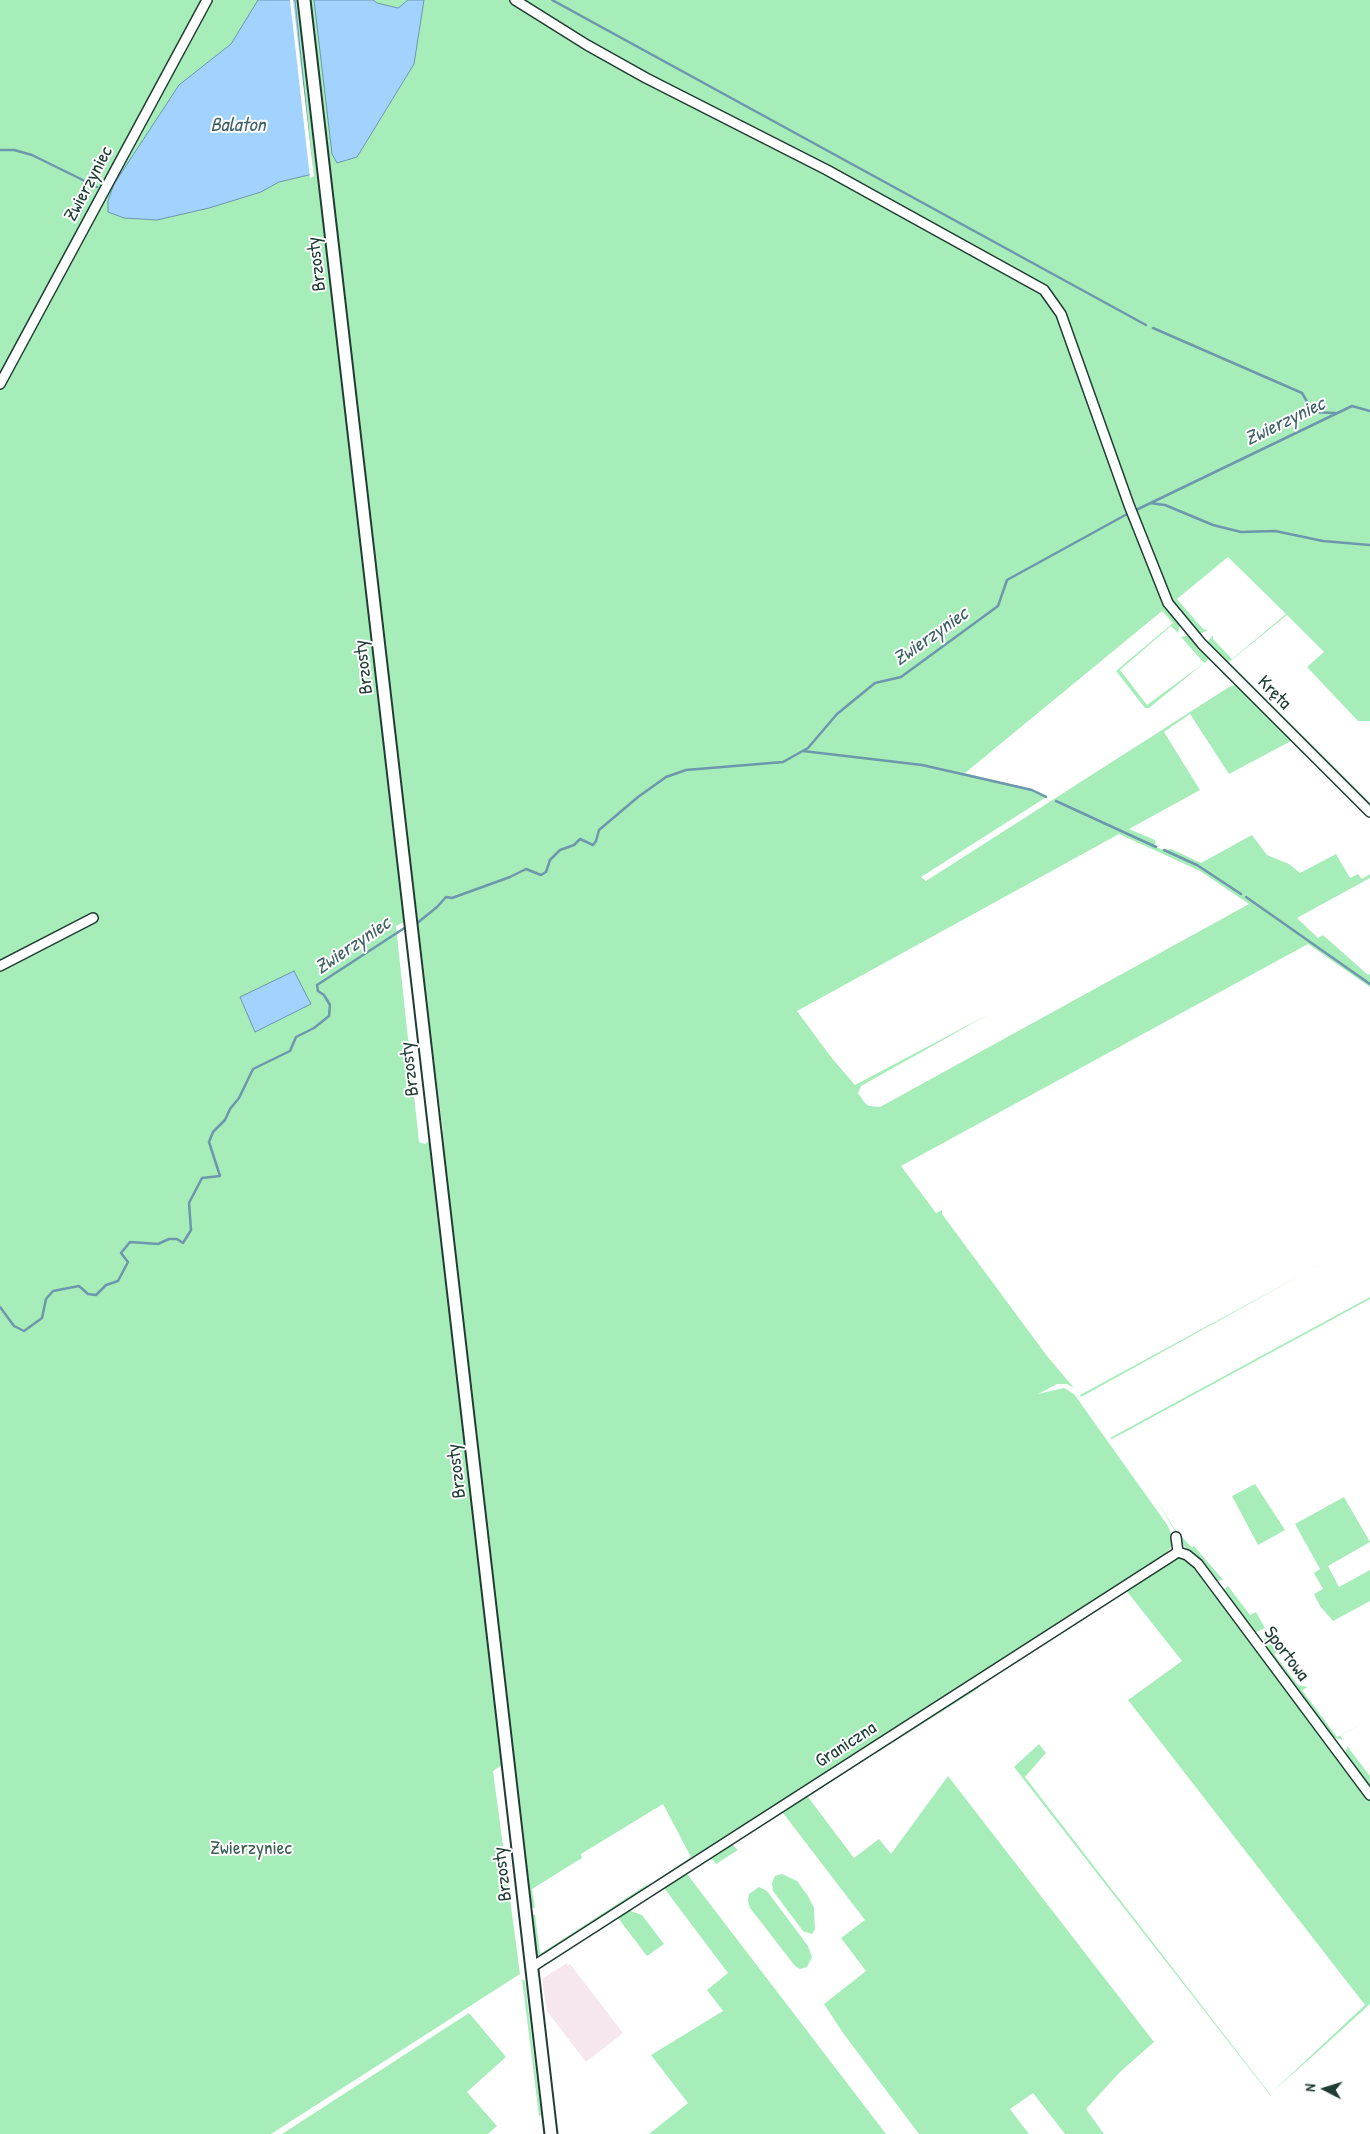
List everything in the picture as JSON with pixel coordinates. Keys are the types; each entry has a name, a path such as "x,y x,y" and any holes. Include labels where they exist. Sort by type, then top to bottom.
{"street":[{"name":"Zwierzyniec","path":"0,384 207,0"},
{"name":"Brzosty","path":"304,0 551,2134"},
{"name":"Kręta","path":"515,0 562,30 646,78 835,174 1044,290 1061,314 1162,592 1175,614 1202,644 1370,812"},
{"path":"0,966 93,918"},
{"path":"1176,1538 1178,1552"},
{"name":"Graniczna","path":"532,1967 1178,1552"},
{"name":"Sportowa","path":"1178,1552 1187,1555 1198,1564 1370,1795"}],"shaded area":[{"path":"567,1963 568,1966 570,1964 623,2033 586,2062 547,2011 542,1979"}],"green space":[{"path":"0,0 1370,0 1370,544 1322,540 1370,546 1370,721 1358,721 1307,667 1324,652 1287,615 1229,662 1370,803 1370,808 1206,644 1213,635 1213,639 1232,659 1286,614 1228,557 1177,599 1203,629 1208,630 1198,635 1171,603 1134,506 1126,510 1160,595 1180,625 1178,633 1171,626 1120,670 1147,705 1204,663 1181,637 1189,635 1229,676 1228,679 1209,659 1149,708 1145,708 1116,671 1173,623 1162,611 965,773 1034,790 1048,796 921,877 926,881 1229,687 1237,684 1304,750 1302,753 1291,741 1229,774 1190,714 1164,732 1200,790 1129,829 1155,840 1156,847 1164,850 1171,849 1201,863 1252,835 1267,855 1289,864 1300,873 1336,854 1350,878 1358,874 1362,879 1370,874 1370,878 1297,918 1318,938 1323,935 1368,975 1370,974 1370,987 1308,944 901,1166 936,1213 942,1210 942,1214 1047,1356 1074,1388 1067,1384 1057,1384 1038,1394 1064,1388 1074,1394 1168,1526 1173,1539 1172,1546 1164,1555 658,1881 655,1881 691,1857 663,1804 581,1854 582,1858 532,1889 535,1908 531,1907 513,1758 493,1771 520,1974 271,2134 0,2134","holes":["1119,834 1200,871 1249,904 880,1107 869,1106 865,1103 858,1093 861,1086 991,1013 855,1085 831,1057 797,1011","415,917 443,1131 425,1144 419,1142 396,926"]},
{"path":"1307,1272 1081,1397 1080,1395"},
{"path":"1370,1297 1370,1299 1112,1439 1110,1438"},
{"path":"1255,1484 1285,1530 1258,1545 1232,1496"},
{"path":"1344,1497 1370,1542 1328,1566 1339,1587 1370,1570 1370,1601 1333,1621 1320,1606 1314,1594 1323,1589 1314,1573 1320,1569 1295,1524"},
{"path":"1155,1498 1174,1528 1192,1548 1194,1546 1223,1580 1216,1581 1184,1546"},
{"path":"1174,1558 1180,1558 1193,1564 1370,1800 1370,2004 1270,2094 1365,2005 1128,1700 1182,1661 1125,1589"},
{"path":"1228,1586 1250,1615 1256,1612 1265,1628 1254,1633 1222,1591"},
{"path":"1269,1634 1278,1651 1274,1654 1298,1685 1308,1687 1302,1690 1337,1737 1340,1735 1343,1740 1332,1737 1264,1645 1264,1639"},
{"path":"976,1685 979,1688 875,1754 873,1751"},
{"path":"1039,1744 1046,1753 1025,1777 1270,2094 1014,1767"},
{"path":"1347,1746 1370,1776 1370,1789 1345,1755"},
{"path":"865,1756 868,1758 808,1797 854,1858 879,1839 891,1854 948,1776 1154,2042 1120,2072 1086,2109 1104,2134 1065,2134 1033,2093 1010,2109 1029,2134 919,2134 843,2033 824,2004 866,1971 841,1938 865,1920 783,1813 768,1822 768,1819"},
{"path":"731,1843 738,1850 716,1864 711,1858 687,1874 886,2134 649,2134 688,2103 651,2055 723,2011 707,1990 728,1973 664,1888 655,1894 655,1892"},
{"path":"782,1874 797,1881 814,1908 815,1929 812,1934 803,1931 773,1891 772,1883 775,1876"},
{"path":"648,1884 646,1890 544,1955 537,1955 535,1952 531,1919 535,1914 540,1954"},
{"path":"759,1887 767,1891 808,1946 812,1957 807,1967 800,1969 795,1966 750,1908 749,1894"},
{"path":"628,1910 642,1915 664,1944 647,1956 618,1918 569,1949"},
{"path":"522,1979 525,1981 541,2115 539,2116"},
{"path":"469,2013 506,2057 467,2092 497,2126 488,2134 282,2134"}],"water":[{"name":"Balaton","path":"258,0 295,0 313,174 279,182 261,192 209,208 157,220 124,218 108,212 108,201 114,184 179,85 231,44"},
{"path":"314,0 373,0 377,3 398,8 408,0 424,0 414,64 357,157 337,163 332,154"},
{"path":"294,971 311,1004 255,1032 240,997"}],"pier":[{"path":"290,0 293,0 314,176 310,178"}],"waterway":[{"path":"552,0 1146,325"},
{"path":"0,150 14,150 32,155 97,187"},
{"path":"1153,328 1302,393 1313,412 1335,413"},
{"name":"Zwierzyniec","path":"1134,511 1352,406 1370,411"},
{"path":"1150,503 1165,505 1213,525 1241,532 1275,531 1323,541 1370,545"},
{"name":"Zwierzyniec","path":"416,924 446,897 452,898 510,877 526,869 541,875 546,872 550,860 560,850 574,845 580,839 593,845 599,830 638,797 666,777 686,770 783,762 808,748 837,714 875,683 901,677 998,606 1007,580 1129,513"},
{"path":"803,751 922,765 1032,790 1046,797"},
{"path":"1056,801 1156,847"},
{"path":"1164,850 1197,865 1241,894"},
{"path":"1246,897 1370,984"},
{"name":"Zwierzyniec","path":"0,1307 14,1326 24,1331 42,1318 46,1299 53,1291 79,1286 88,1294 96,1295 106,1285 118,1281 128,1262 121,1253 130,1242 158,1244 169,1239 177,1239 183,1243 191,1230 189,1203 202,1178 220,1176 209,1142 213,1132 225,1120 230,1109 239,1098 253,1069 290,1051 296,1037 314,1028 329,1016 330,1005 324,995 318,991 317,985 406,927"}]}
